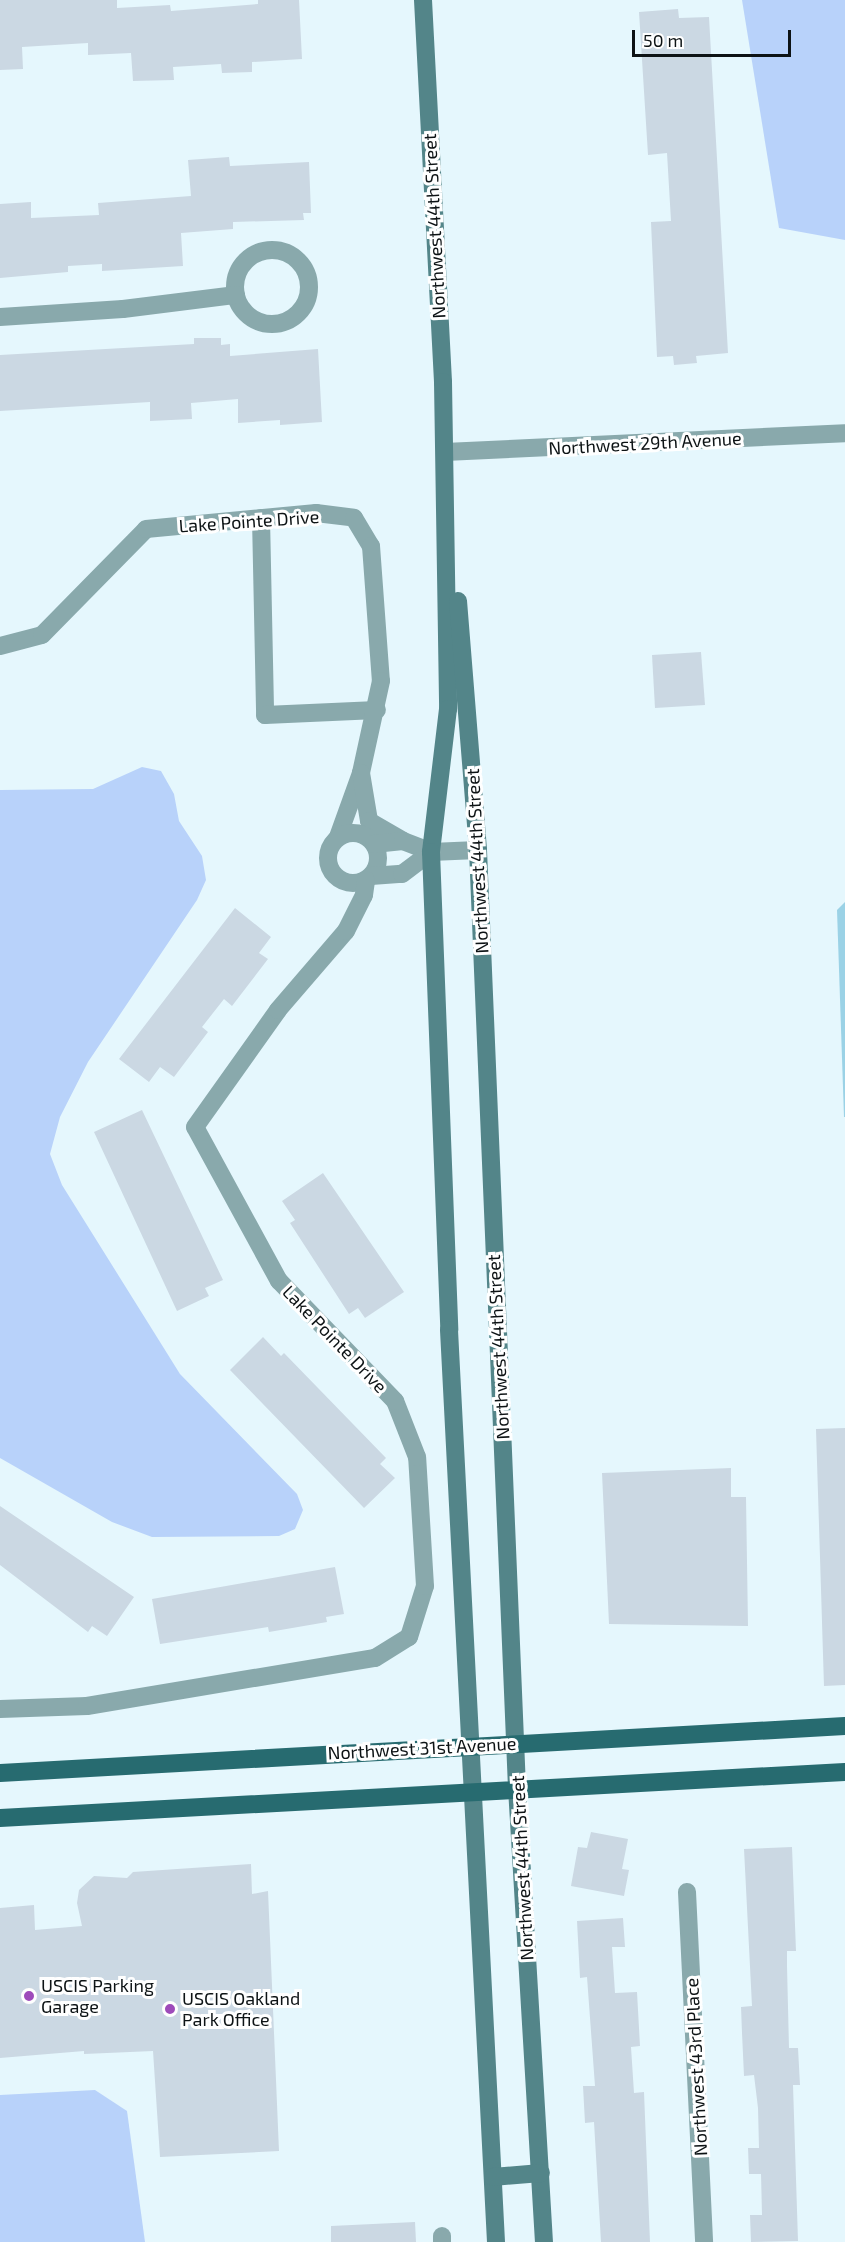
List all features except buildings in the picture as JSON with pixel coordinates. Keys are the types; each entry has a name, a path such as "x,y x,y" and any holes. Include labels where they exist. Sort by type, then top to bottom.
{"main road":[{"name":"Northwest 31st Avenue","path":"0,1773 845,1726"},
{"path":"0,1818 474,1790 845,1772"}],"street":[{"name":"Northwest 44th Street","path":"423,0 445,452 478,850 517,1788 544,2242"},
{"path":"269,250 292,257 307,276 307,300 301,310 282,323 270,324 248,315 236,296 236,283 243,266 257,254 269,250"},
{"path":"0,317 133,308 236,296"},
{"name":"Northwest 29th Avenue","path":"445,452 845,433"},
{"name":"Northwest 44th Street","path":"445,452 448,709 430,852 449,1329 496,2242"},
{"name":"Lake Pointe Drive","path":"0,646 42,635 146,529 316,513 354,518 371,546 381,681 377,710 362,773 338,837 329,849 328,864 342,881 348,913 346,931"},
{"path":"261,518 266,715 377,710"},
{"name":"Lake Pointe Drive","path":"362,773 369,820"},
{"path":"346,818 356,816 369,820 403,841 430,852 478,850"},
{"path":"338,837 357,832 375,844 403,841"},
{"name":"Lake Pointe Drive","path":"0,1709 87,1707 375,1658 409,1637 426,1586 417,1457 395,1401 279,1281 195,1127 278,1010 346,931 364,895 369,878 378,864 375,844"},
{"path":"342,881 402,874 430,852"},
{"name":"Northwest 43rd Place","path":"687,1892 704,2242"},
{"path":"493,2177 541,2173"}],"shaded area":[{"path":"742,0 845,0 845,240 779,228"},
{"path":"142,767 161,771 174,794 179,821 202,856 206,880 197,900 88,1062 60,1117 50,1154 62,1185 180,1374 297,1494 303,1510 295,1529 279,1536 152,1537 112,1522 0,1458 0,790 93,789"},
{"path":"845,902 845,1117 844,1117 837,910"},
{"path":"95,2090 127,2111 145,2242 0,2242 0,2095"}],"place":[{"name":"USCIS Parking Garage","path":"29,1996"},
{"name":"USCIS Oakland Park Office","path":"170,2009"}]}
